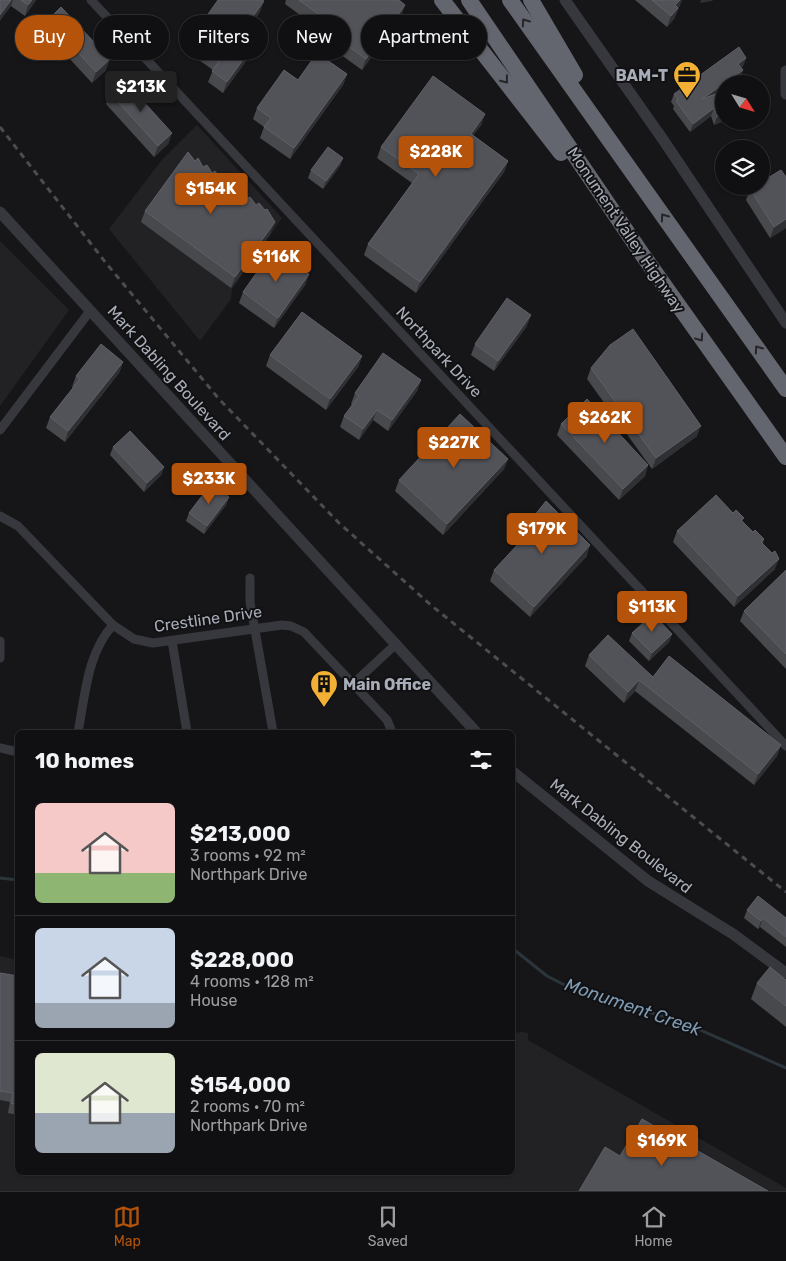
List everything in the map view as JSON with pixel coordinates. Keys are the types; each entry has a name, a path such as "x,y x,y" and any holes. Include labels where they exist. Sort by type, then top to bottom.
{"highway":[{"path":"442,0 642,254"},
{"name":"Monument Valley Highway","path":"469,0 642,254 786,457"},
{"path":"510,0 786,389"},
{"path":"531,0 624,161"}],"street":[{"name":"Northpark Drive","path":"91,0 786,746"},
{"path":"565,0 784,315"},
{"path":"786,70 786,94"},
{"name":"Mark Dabling Boulevard","path":"0,212 474,730"},
{"path":"0,430 90,311"},
{"name":"Crestline Drive","path":"0,516 18,526 113,625 126,635 144,642 172,641 255,627 282,625 291,626 304,632 354,683 386,720 391,730"},
{"path":"250,578 250,602 273,730"},
{"path":"78,730 94,656 104,634 113,625"},
{"path":"172,641 187,730"},
{"path":"0,658 3,642"},
{"path":"354,683 396,644"},
{"path":"0,748 15,751"},
{"name":"Mark Dabling Boulevard","path":"515,774 577,821 648,881 740,939 786,973"}],"shaded area":[{"path":"197,125 282,218 232,289 231,299 200,341 109,229 161,161"},
{"path":"0,241 69,310 0,406"},
{"path":"0,956 15,960 15,1175 515,1175 515,1033 522,1032 528,1033 528,1040 786,1188 786,1191 0,1191"}],"building":[{"path":"0,0 11,0 0,15"},
{"path":"21,0 32,0 28,5"},
{"path":"218,0 264,1 254,15 208,15"},
{"path":"299,0 399,0 405,5 398,15 361,15 361,55 351,48 351,15 320,15"},
{"path":"652,0 680,0 675,5 678,8 671,16"},
{"path":"61,7 69,15 53,15"},
{"path":"84,31 94,42 94,60 109,60 96,72 84,59"},
{"path":"739,47 746,58 738,64 743,70 736,75 715,75 715,90 702,99 715,94 715,111 714,108 693,124 676,101 678,99 674,94"},
{"path":"218,60 243,60 227,82 212,71 219,61"},
{"path":"312,60 327,60 347,74 294,148 264,127 271,118 257,108 284,70 298,80"},
{"path":"433,76 485,114 471,134 508,161 420,282 368,244 419,174 381,147"},
{"path":"124,80 172,133 158,146 110,93"},
{"path":"328,147 343,158 326,181 311,170"},
{"path":"188,152 195,161 198,158 203,167 207,165 212,173 215,171 222,180 224,178 248,198 250,197 256,205 259,203 265,210 267,209 275,222 235,277 145,211"},
{"path":"781,170 786,177 786,219 774,227 754,195 770,195 770,177"},
{"path":"274,248 309,274 278,318 243,292"},
{"path":"507,298 531,315 498,361 475,344"},
{"path":"302,312 362,356 330,399 270,355"},
{"path":"633,329 701,426 656,458 591,368 610,345"},
{"path":"101,344 123,362 68,431 50,417 80,379 76,376"},
{"path":"383,353 421,380 392,420 377,410 363,429 344,416 359,396 355,393"},
{"path":"587,399 648,465 623,489 561,424"},
{"path":"460,414 508,459 447,524 399,480"},
{"path":"130,431 164,467 147,483 113,447"},
{"path":"211,484 229,497 207,526 189,513"},
{"path":"716,495 733,513 736,510 744,518 741,520 753,532 755,530 764,539 761,542 772,553 775,551 779,559 738,596 677,531"},
{"path":"546,501 590,545 534,607 494,570 532,529 527,525"},
{"path":"786,570 786,654 744,611"},
{"path":"653,614 672,634 652,653 632,633"},
{"path":"608,635 653,677 669,656 781,745 758,774 639,680 628,692 589,655"},
{"path":"758,896 786,918 786,937 763,918 761,921 747,910"},
{"path":"770,967 786,980 786,1006 757,983"},
{"path":"0,973 15,976 15,1104 11,1103 13,1093 0,1091"},
{"path":"642,1119 768,1191 579,1191 605,1147 620,1156"}],"waterway":[{"name":"Monument Creek","path":"0,878 15,880"},
{"name":"Monument Creek","path":"515,950 547,976 580,993 680,1021 786,1068"}],"railway":[{"path":"0,127 106,263 219,399 339,523 432,606 786,892"}],"place":[{"name":"BAM-T","path":"687,99"},
{"name":"Main Office","path":"324,708"}]}
